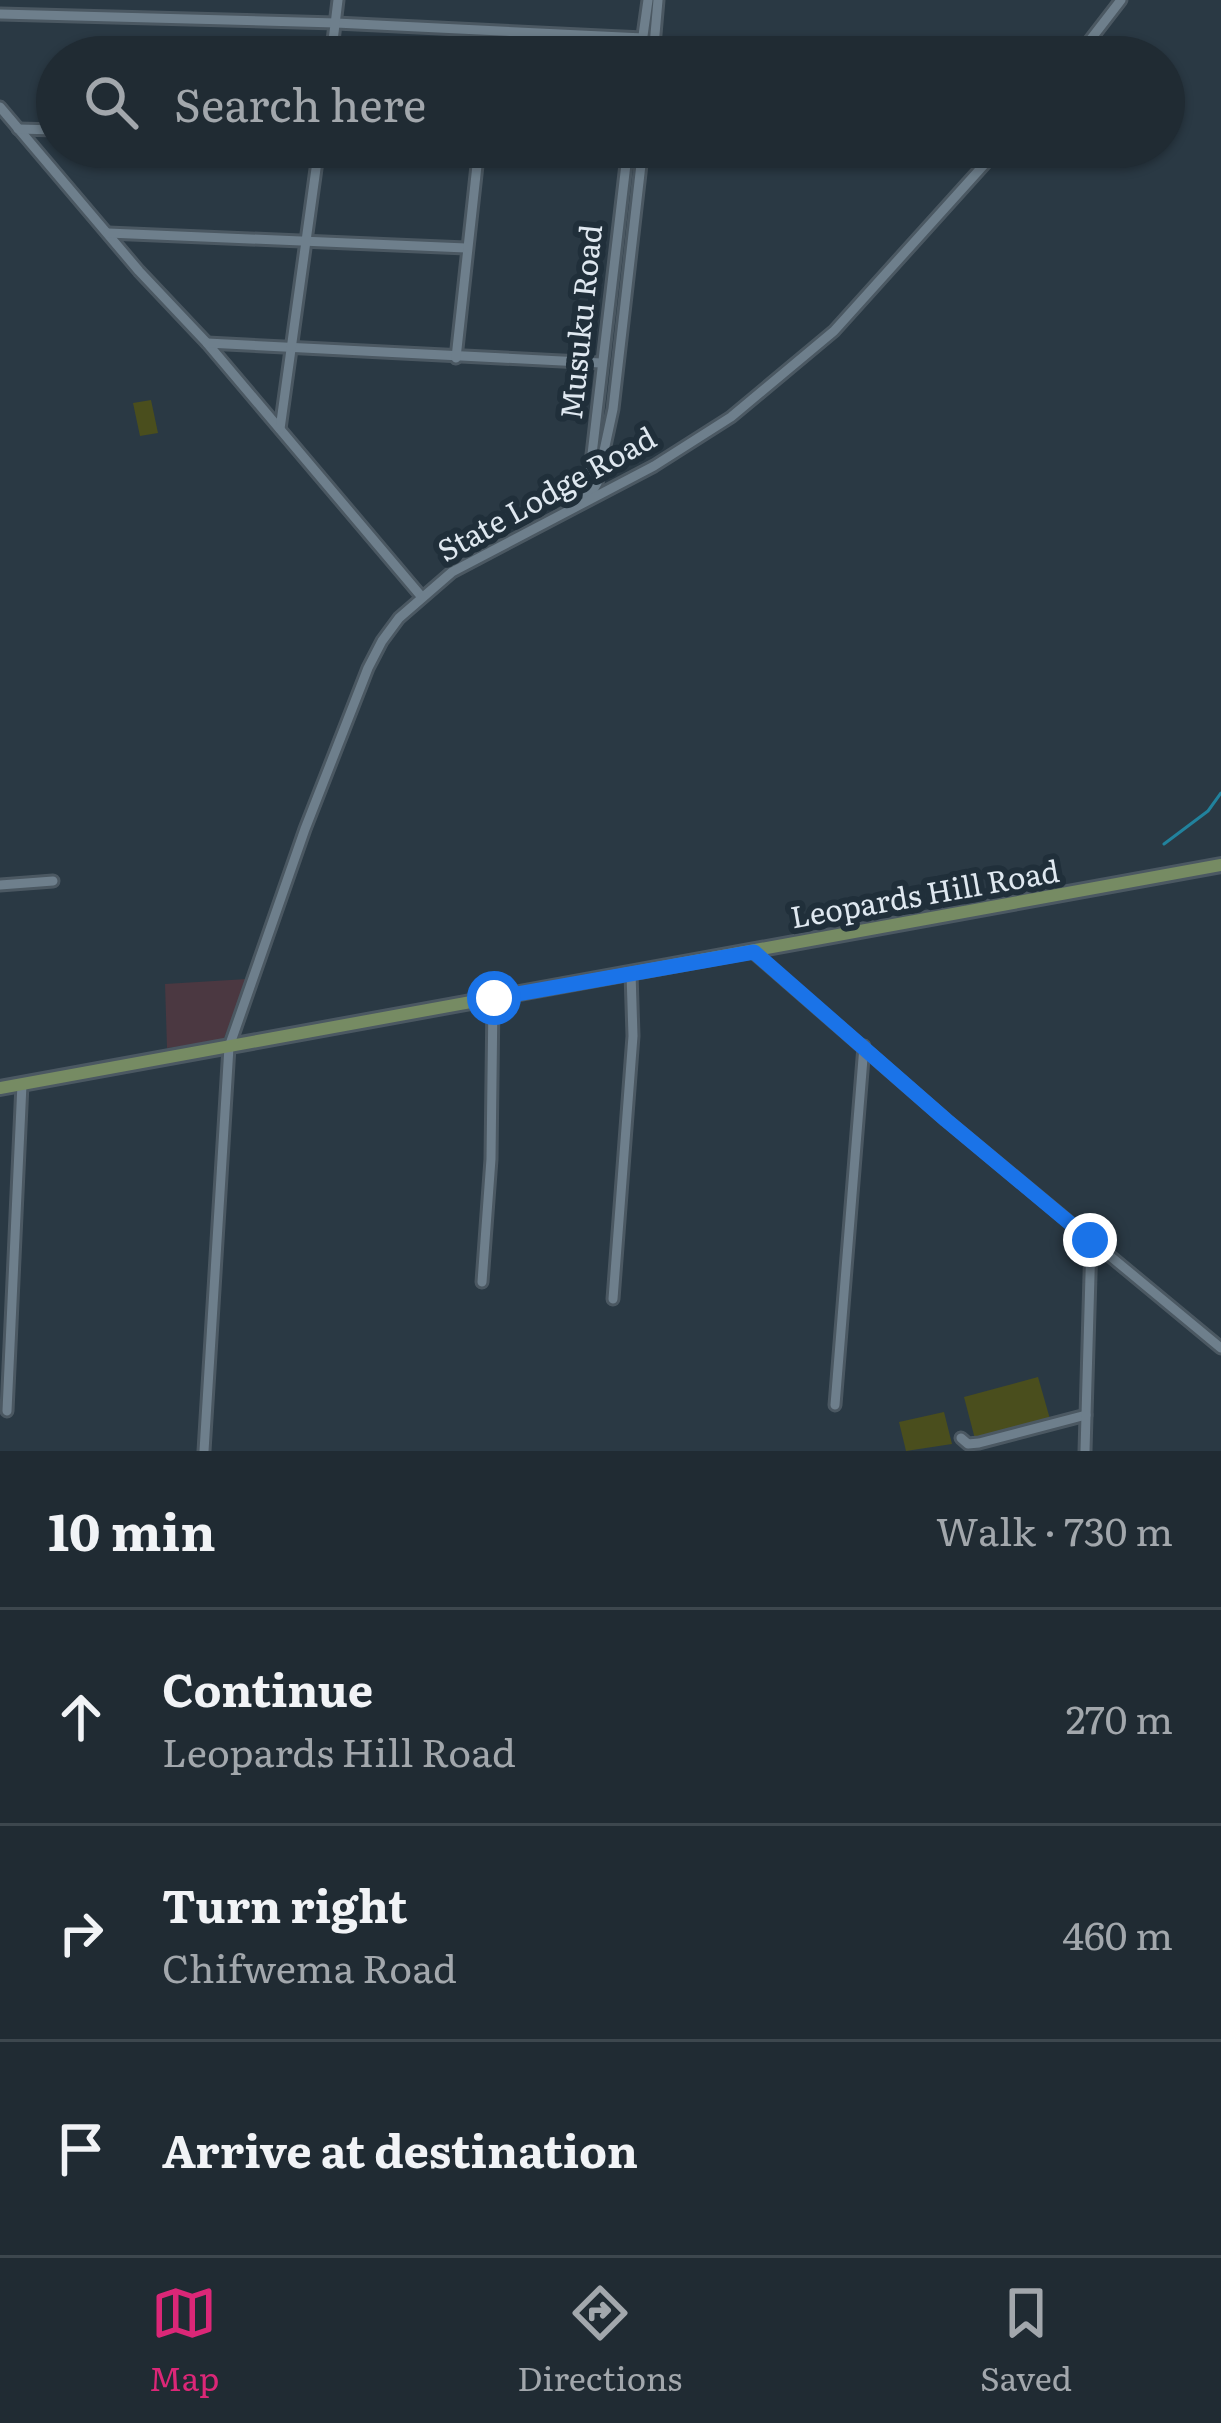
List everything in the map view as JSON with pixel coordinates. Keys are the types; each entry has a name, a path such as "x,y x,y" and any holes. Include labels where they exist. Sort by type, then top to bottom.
{"main road":[{"name":"Leopards Hill Road","path":"0,1088 1221,866"}],"street":[{"path":"333,36 338,0"},
{"path":"643,36 648,0"},
{"path":"655,36 658,0"},
{"path":"1093,36 1121,0"},
{"path":"0,14 602,36"},
{"path":"0,107 36,150"},
{"path":"18,129 36,129"},
{"path":"52,168 422,596"},
{"path":"280,430 318,168"},
{"path":"456,358 476,168"},
{"name":"Musuku Road","path":"586,502 624,168"},
{"path":"586,502 597,483 613,409 642,168"},
{"name":"State Lodge Road","path":"204,1451 230,1047 298,848 368,668 394,626 422,596 490,550 654,466 731,417 783,375 833,331 981,168"},
{"path":"108,233 466,248"},
{"path":"207,343 602,363"},
{"path":"0,885 52,881"},
{"path":"754,952 1221,1348"},
{"path":"614,1299 633,1036 631,973"},
{"path":"482,1282 491,1159 494,998"},
{"path":"835,1405 864,1046"},
{"path":"7,1411 22,1084"},
{"path":"1085,1451 1090,1240"},
{"path":"962,1438 968,1444 979,1442 1086,1414"}],"shaded area":[{"path":"247,979 223,1041 167,1048 165,984"}],"green space":[{"path":"151,400 158,433 140,436 133,403"},
{"path":"1038,1377 1050,1419 975,1439 964,1397"},
{"path":"944,1412 952,1444 906,1451 899,1422"}],"waterway":[{"path":"1164,844 1208,811 1221,793"}],"route":[{"path":"494,998 754,952 1090,1240"}]}
